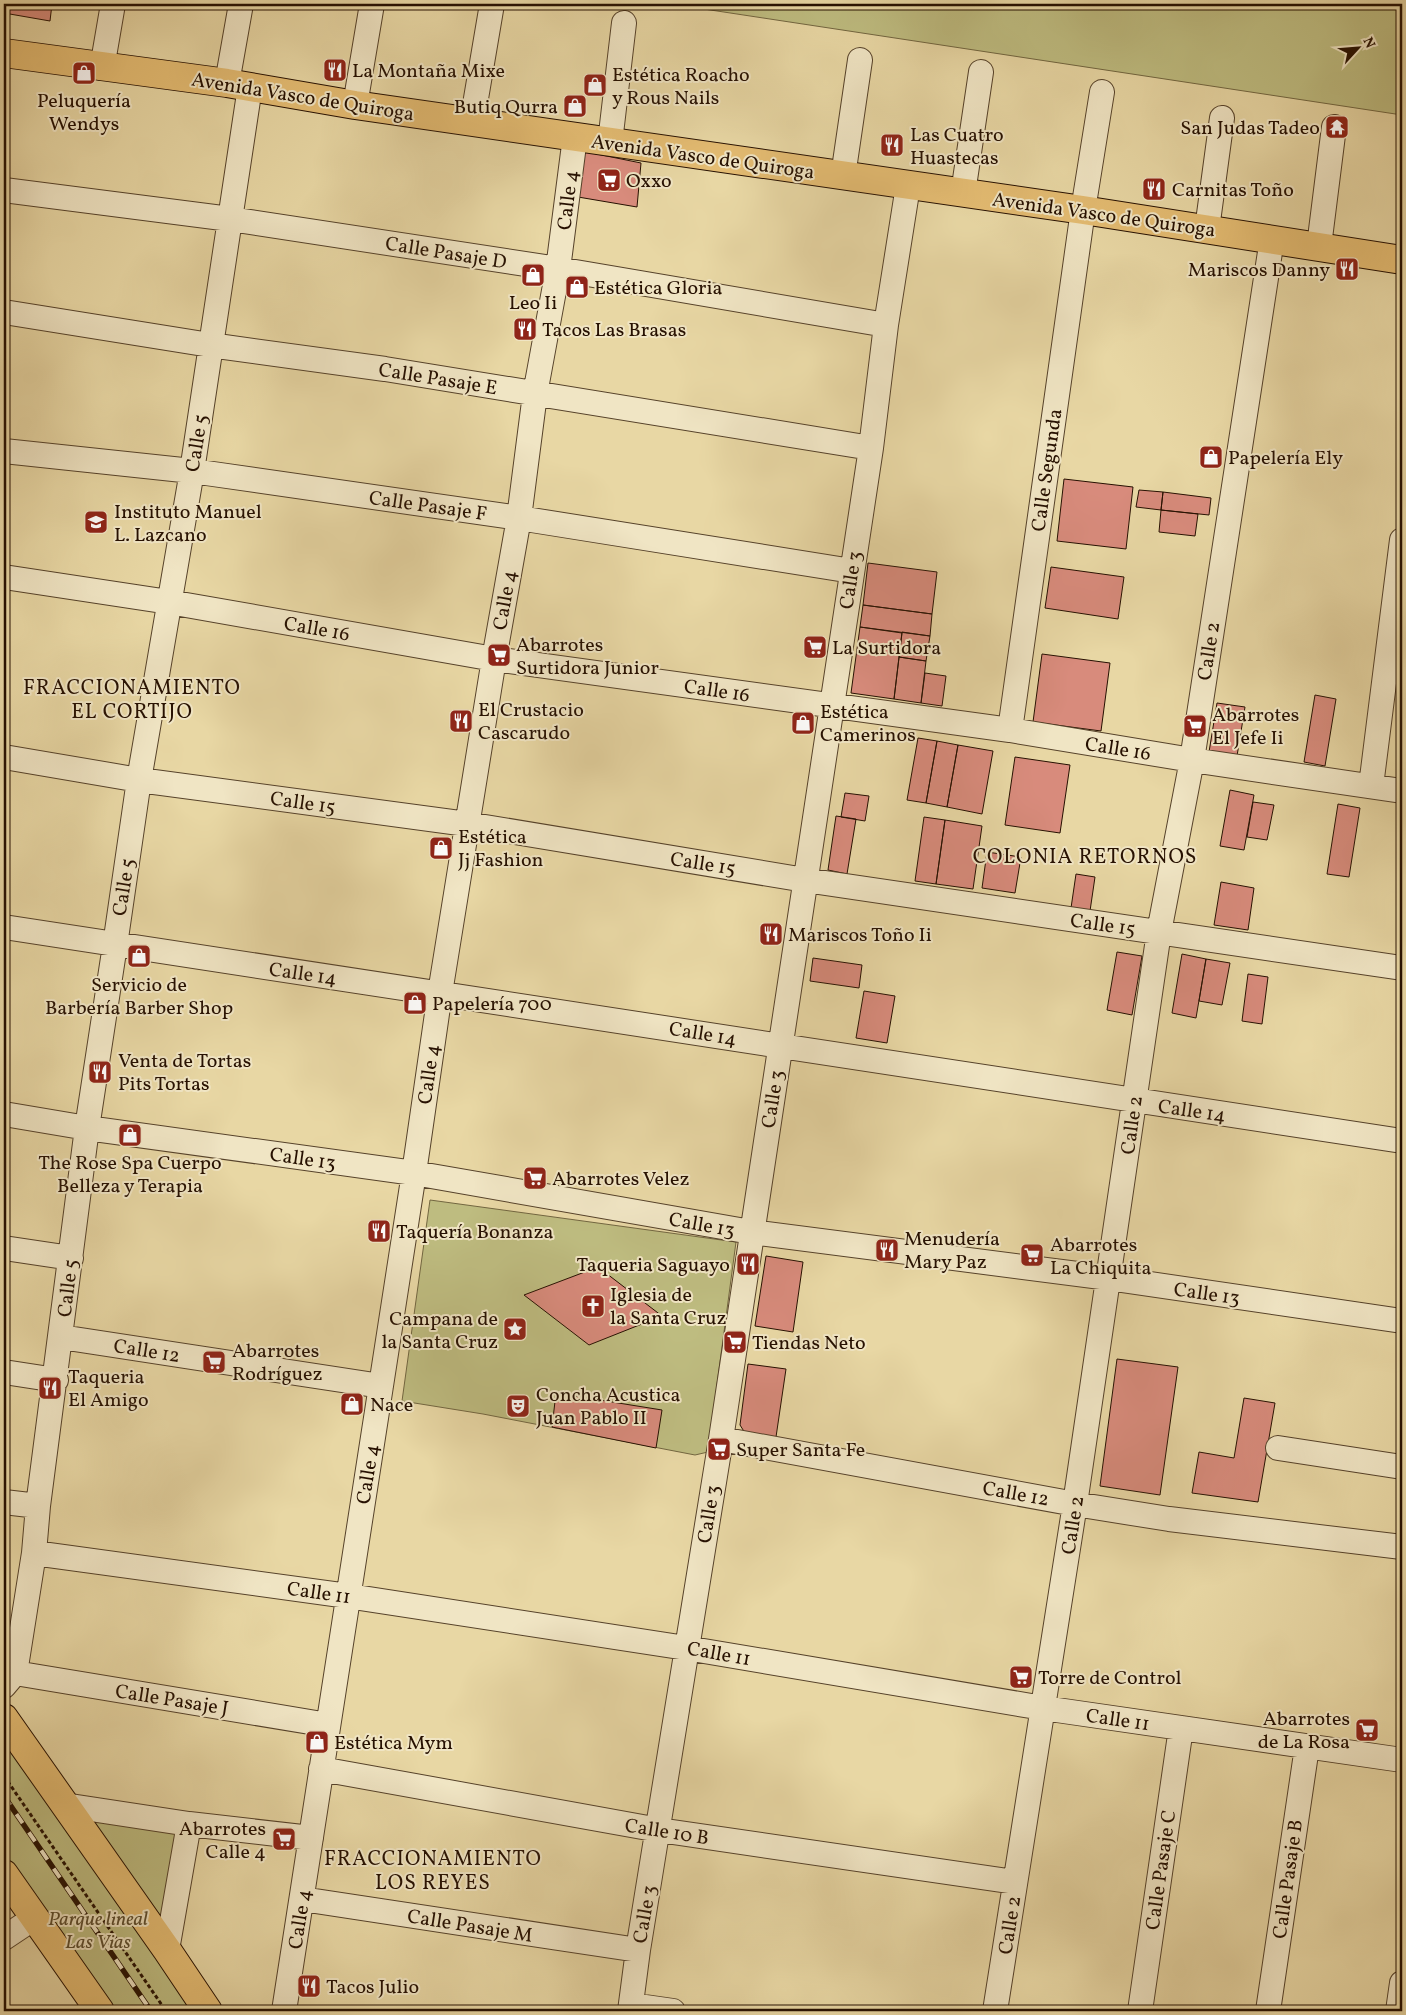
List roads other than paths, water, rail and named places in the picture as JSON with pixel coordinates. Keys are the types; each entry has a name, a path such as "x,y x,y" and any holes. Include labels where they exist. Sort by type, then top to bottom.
{"main road":[{"name":"Avenida Vasco de Quiroga","path":"4,53 102,68 238,85 355,105 1083,210 1402,260"},
{"path":"4,1718 208,2011"},
{"path":"4,1874 100,2011"}],"street":[{"path":"102,68 112,4"},
{"name":"Calle 5","path":"9,1679 34,1553 38,1506 56,1380 87,1128 140,780 192,471 230,219 241,4"},
{"path":"355,105 372,4"},
{"path":"472,122 492,4"},
{"path":"610,142 624,23"},
{"path":"843,176 860,60"},
{"path":"963,193 981,72"},
{"name":"Calle Segunda","path":"1010,730 1083,210 1102,92"},
{"path":"1206,229 1222,118"},
{"path":"1319,246 1334,126"},
{"name":"Calle 4","path":"284,2011 414,1173 440,993 494,659 519,518 535,394 558,270 575,137"},
{"name":"Calle 3","path":"630,2008 686,1648 721,1439 871,448 886,325 908,186"},
{"name":"Calle Pasaje D","path":"4,190 230,219 558,270 886,325"},
{"name":"Calle 2","path":"995,2011 1075,1504 1159,932 1192,760 1272,239"},
{"name":"Calle Pasaje E","path":"4,312 210,345 385,369 871,448"},
{"name":"Calle Pasaje F","path":"4,451 192,471 519,518 852,571"},
{"path":"1371,786 1394,675 1402,540"},
{"name":"Calle 16","path":"4,577 169,602 494,659 831,707 1010,730 1192,760 1402,791"},
{"name":"Calle 15","path":"4,757 140,780 468,824 805,880 1402,968"},
{"name":"Calle 14","path":"4,927 1402,1141"},
{"name":"Calle 13","path":"4,1114 87,1128 414,1173 751,1232 1109,1278 1402,1321"},
{"path":"4,1248 71,1258"},
{"name":"Calle 12","path":"61,1337 381,1386"},
{"path":"4,1372 56,1380"},
{"name":"Calle 12","path":"721,1439 1075,1504 1169,1519 1402,1548"},
{"path":"1278,1448 1402,1467"},
{"path":"4,1502 38,1506"},
{"name":"Calle 11","path":"34,1553 348,1596 686,1648 1043,1708 1402,1760"},
{"name":"Calle Pasaje J","path":"9,1679 328,1725"},
{"name":"Calle Pasaje C","path":"1140,2011 1181,1728"},
{"name":"Calle Pasaje B","path":"1268,2011 1307,1747"},
{"name":"Calle 10 B","path":"321,1769 659,1830 1016,1882"},
{"path":"64,1805 189,1824 311,1838"},
{"path":"167,1950 189,1824"},
{"name":"Calle Pasaje M","path":"302,1899 638,1950"},
{"path":"4,1938 34,1918"},
{"path":"1398,2011 1402,1983"},
{"path":"630,2008 673,2011"}],"railway":[{"path":"4,1796 151,2011"}],"place":[{"name":"La Montaña Mixe","path":"335,70"},
{"name":"Peluquería Wendys","path":"84,73"},
{"name":"Estética Roacho y Rous Nails","path":"595,85"},
{"name":"Butiq Qurra","path":"575,106"},
{"name":"San Judas Tadeo","path":"1337,127"},
{"name":"Las Cuatro Huastecas","path":"892,145"},
{"name":"Oxxo","path":"609,180"},
{"name":"Carnitas Toño","path":"1154,189"},
{"name":"Mariscos Danny","path":"1347,269"},
{"name":"Leo Ii","path":"533,275"},
{"name":"Estética Gloria","path":"577,287"},
{"name":"Tacos Las Brasas","path":"525,329"},
{"name":"Papelería Ely","path":"1211,457"},
{"name":"Instituto Manuel L. Lazcano","path":"96,522"},
{"name":"La Surtidora","path":"815,647"},
{"name":"Abarrotes Surtidora Junior","path":"499,655"},
{"name":"El Crustacio Cascarudo","path":"461,721"},
{"name":"Estética Camerinos","path":"803,723"},
{"name":"Abarrotes El Jefe Ii","path":"1195,726"},
{"name":"Estética Jj Fashion","path":"441,848"},
{"name":"Mariscos Toño Ii","path":"771,934"},
{"name":"Servicio de Barbería Barber Shop","path":"139,956"},
{"name":"Papelería 700","path":"415,1003"},
{"name":"Venta de Tortas Pits Tortas","path":"100,1072"},
{"name":"The Rose Spa Cuerpo Belleza y Terapia","path":"130,1135"},
{"name":"Abarrotes Velez","path":"535,1178"},
{"name":"Taquería Bonanza","path":"379,1231"},
{"name":"Menudería Mary Paz","path":"887,1250"},
{"name":"Abarrotes La Chiquita","path":"1032,1255"},
{"name":"Taqueria Saguayo","path":"748,1264"},
{"name":"Iglesia de la Santa Cruz","path":"593,1306"},
{"name":"Campana de la Santa Cruz","path":"515,1329"},
{"name":"Tiendas Neto","path":"735,1342"},
{"name":"Abarrotes Rodríguez","path":"214,1362"},
{"name":"Taqueria El Amigo","path":"50,1388"},
{"name":"Nace","path":"352,1404"},
{"name":"Concha Acustica Juan Pablo II","path":"518,1406"},
{"name":"Super Santa Fe","path":"719,1449"},
{"name":"Torre de Control","path":"1021,1677"},
{"name":"Abarrotes de La Rosa","path":"1367,1730"},
{"name":"Estética Mym","path":"317,1742"},
{"name":"Abarrotes Calle 4","path":"284,1839"},
{"name":"Tacos Julio","path":"309,1986"}],"district":[{"name":"FRACCIONAMIENTO EL CORTIJO","path":"132,699"},
{"name":"COLONIA RETORNOS","path":"1085,856"},
{"name":"FRACCIONAMIENTO LOS REYES","path":"433,1870"}],"park label":[{"name":"Parque lineal Las Vias","path":"98,1930"}]}
